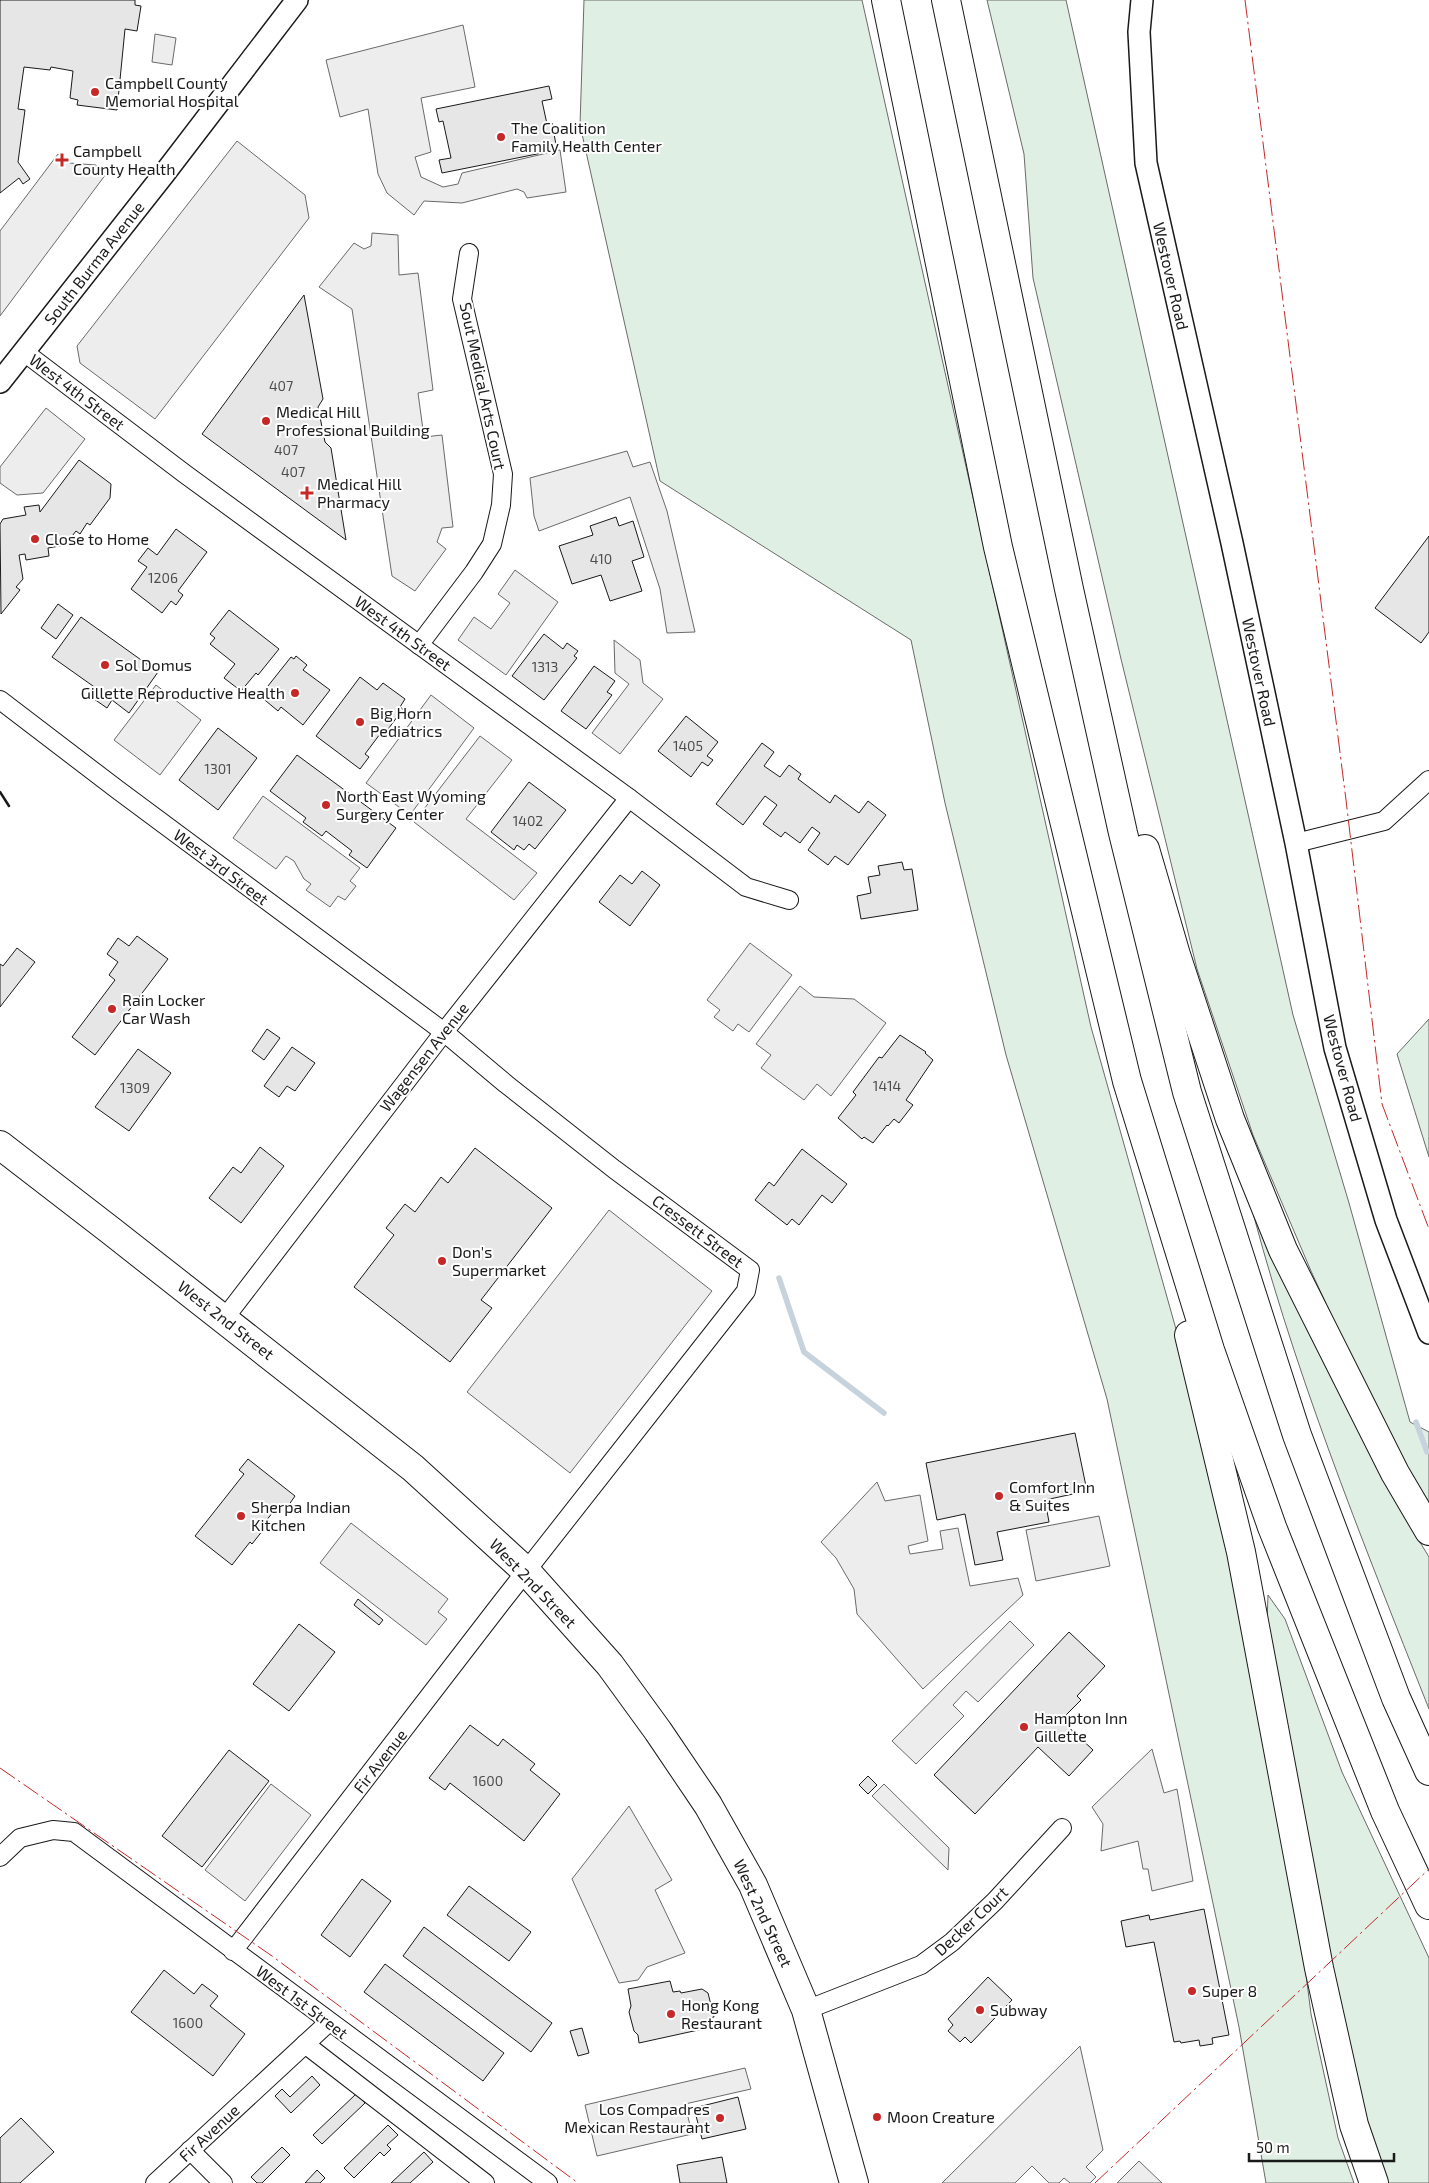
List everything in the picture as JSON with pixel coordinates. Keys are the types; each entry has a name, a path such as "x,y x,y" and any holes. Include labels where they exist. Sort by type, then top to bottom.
{"main road":[{"path":"886,0 998,547 1241,1552 1319,1968 1354,2125 1374,2183"},
{"path":"946,0 1069,589 1123,833 1187,1092 1297,1435 1396,1698 1429,1771"},
{"path":"1069,589 1176,955 1230,1119 1283,1250 1395,1472 1429,1531"},
{"path":"1128,1081 1210,1350 1272,1527 1385,1811 1429,1905"},
{"name":"West 2nd Street","path":"0,1146 388,1446 526,1571 610,1665 708,1805 753,1885 806,2010 854,2183"}],"street":[{"name":"South Burma Avenue","path":"0,382 297,0"},
{"name":"Westover Road","path":"1142,0 1139,32 1146,163 1232,543 1296,843 1335,1048 1386,1220 1429,1333"},
{"name":"Sout Medical Arts Court","path":"420,645 474,572 492,544 501,505 503,474 462,299 469,253"},
{"name":"West 4th Street","path":"24,352 193,480 629,798 746,887 789,900"},
{"name":"West 3rd Street","path":"0,700 444,1032"},
{"path":"1296,843 1384,822 1429,780"},
{"name":"Wagensen Avenue","path":"224,1319 444,1032 629,798"},
{"name":"Cressett Street","path":"444,1032 506,1084 614,1169 750,1270 746,1291 526,1571"},
{"name":"Fir Avenue","path":"233,1950 526,1571"},
{"name":"Decker Court","path":"806,2010 921,1965 952,1942 995,1901 1062,1828"},
{"name":"West 1st Street","path":"0,1857 20,1838 53,1830 74,1832 548,2183"},
{"name":"Fir Avenue","path":"154,2183 329,2022"},
{"path":"305,2044 485,2183"},
{"path":"190,2150 223,2183"}],"green space":[{"path":"584,0 862,0 1091,1027 1183,1354 1229,1546 1295,1887 1311,2014 1338,2138 1354,2183 1266,2183 1239,2027 1107,1399 1006,1055 945,803 911,640 660,481 580,125"},
{"path":"987,0 1066,0 1293,1015 1349,1203 1410,1422 1429,1432 1429,1507 1384,1429 1311,1271 1253,1135 1197,969 1121,659 1033,278 1024,154"},
{"path":"1429,1019 1429,1157 1397,1054"},
{"path":"1245,1182 1418,1539 1429,1557 1429,1709 1328,1449 1283,1317"},
{"path":"1268,1595 1285,1619 1342,1772 1429,1958 1429,2183 1385,2183 1361,2103 1326,1951 1267,1623"}],"shaded area":[{"path":"463,25 475,87 421,98 431,152 415,157 421,177 443,187 458,184 462,173 560,150 566,192 527,198 524,192 517,189 462,203 424,201 414,215 387,193 378,174 368,109 340,117 326,60"},
{"path":"155,34 176,38 172,65 152,62"},
{"path":"237,141 305,195 309,218 155,419 80,363 77,346"},
{"path":"58,154 69,163 96,165 106,174 0,316 0,231"},
{"path":"372,233 398,235 399,275 418,273 433,390 418,393 424,437 442,435 453,527 442,528 437,542 446,549 415,591 392,576 352,309 319,287 354,243 364,249 371,246"},
{"path":"46,408 85,439 43,493 17,495 0,483 0,467"},
{"path":"627,451 633,467 650,462 667,511 695,632 667,633 660,589 630,497 539,531 534,516 530,478"},
{"path":"515,570 558,602 506,675 458,640 474,617 491,629 510,603 498,594"},
{"path":"614,640 640,660 643,683 663,699 620,754 592,733 629,684 615,673"},
{"path":"156,685 201,720 160,775 114,740"},
{"path":"431,695 474,728 410,815 366,783"},
{"path":"480,736 512,760 466,819 537,873 514,900 414,822"},
{"path":"263,796 360,868 350,881 356,886 345,900 338,896 330,907 306,890 311,884 304,879 294,861 286,856 276,869 233,838"},
{"path":"750,943 792,975 749,1032 738,1024 733,1031 714,1017 720,1010 707,1000"},
{"path":"800,986 814,997 854,999 886,1023 831,1096 817,1084 804,1100 761,1068 771,1055 756,1044"},
{"path":"609,1210 712,1291 570,1473 467,1392"},
{"path":"877,1482 885,1501 920,1495 928,1541 908,1546 910,1554 943,1549 940,1531 958,1528 970,1586 1018,1578 1023,1595 923,1689 857,1614 854,1589 836,1558 821,1542"},
{"path":"1099,1516 1110,1566 1036,1581 1026,1530"},
{"path":"351,1523 448,1599 438,1612 447,1619 426,1645 320,1563"},
{"path":"1010,1621 1034,1645 978,1702 966,1691 953,1705 964,1716 916,1764 892,1741"},
{"path":"1152,1749 1164,1793 1177,1789 1193,1881 1152,1891 1148,1869 1143,1869 1138,1841 1101,1851 1103,1824 1092,1807"},
{"path":"271,1784 311,1815 245,1901 205,1870"},
{"path":"884,1784 949,1848 948,1870 872,1796"},
{"path":"629,1806 672,1880 655,1890 685,1953 647,1967 638,1980 619,1983 572,1879"},
{"path":"1080,2046 1103,2150 1086,2167 1096,2177 1090,2183 1070,2183 1064,2178 1059,2183 1049,2183 1032,2166 1015,2183 942,2183"},
{"path":"745,2068 751,2089 685,2104 692,2134 597,2156 585,2105"},
{"path":"1139,2161 1162,2183 1117,2183"}],"building":[{"name":"Campbell County Memorial Hospital","path":"0,0 135,0 135,5 141,6 137,31 125,29 117,110 77,105 78,100 70,98 73,71 51,67 50,70 24,67 18,109 25,110 18,162 30,179 23,184 19,178 0,193"},
{"name":"The Coalition Family Health Center","path":"549,86 552,99 542,101 547,124 552,123 557,150 442,173 439,160 451,158 443,121 439,122 436,109"},
{"name":"Medical Hill Professional Building","path":"304,295 323,399 318,407 325,442 331,448 346,540 202,434"},
{"name":"Close to Home","path":"79,460 111,484 110,498 90,525 87,523 80,534 76,531 65,545 48,548 49,556 26,560 25,554 19,555 23,579 16,587 20,590 1,614 0,524 3,519 26,515 24,507 39,505 40,512"},
{"path":"616,517 619,526 633,521 644,557 632,561 642,591 610,601 601,575 572,584 559,546 593,535 590,526"},
{"path":"176,529 207,552 178,591 183,595 176,605 171,601 162,613 131,589 147,567 138,561 148,548 157,555"},
{"path":"1429,536 1429,632 1421,643 1375,608"},
{"path":"58,604 73,615 56,639 41,628"},
{"path":"229,610 279,649 258,675 256,673 241,691 224,678 235,664 210,644 215,638 210,634"},
{"name":"Sol Domus","path":"81,617 158,672 129,713 112,700 107,708 94,699 100,691 52,657"},
{"path":"544,634 563,649 567,643 578,651 574,656 577,658 544,700 512,676"},
{"name":"Gillette Reproductive Health","path":"296,656 307,665 303,670 330,690 303,725 281,707 278,711 260,696 291,657 294,659"},
{"path":"594,666 615,681 607,692 612,695 586,729 561,711"},
{"name":"Big Horn Pediatrics","path":"360,677 377,690 383,683 405,699 400,707 403,709 383,736 380,734 365,754 369,757 360,769 316,736"},
{"path":"686,716 718,742 707,756 713,760 708,766 702,762 691,777 658,751"},
{"path":"218,728 257,758 218,810 179,780"},
{"path":"762,743 774,752 764,766 780,777 789,765 801,774 798,779 830,803 835,795 859,813 868,801 886,815 848,865 835,856 828,865 808,850 820,833 812,827 800,843 785,832 781,837 763,824 777,805 765,796 743,825 716,804"},
{"name":"North East Wyoming Surgery Center","path":"297,755 396,828 367,868 349,855 352,851 326,831 322,836 303,822 306,818 270,791"},
{"path":"529,782 566,810 535,849 529,844 524,850 517,845 514,850 491,832"},
{"path":"902,862 904,870 912,869 918,910 861,919 857,896 871,893 868,877 880,875 878,866"},
{"path":"642,871 660,885 630,926 599,902 620,875 632,884"},
{"name":"Rain Locker Car Wash","path":"137,936 168,959 95,1055 72,1037 115,980 109,975 118,962 107,954 118,938 129,946"},
{"path":"17,948 35,962 0,1007 0,964 3,966"},
{"path":"267,1029 280,1038 264,1060 252,1051"},
{"path":"900,1035 926,1052 933,1060 906,1100 913,1105 899,1123 894,1119 887,1125 873,1143 864,1137 862,1139 838,1118 856,1095 853,1092 879,1057 882,1058"},
{"path":"292,1047 315,1063 295,1091 287,1086 279,1097 264,1086"},
{"path":"138,1049 171,1073 129,1131 95,1107"},
{"path":"260,1147 284,1166 241,1223 209,1198 233,1167 241,1173"},
{"name":"Don's Supermarket","path":"475,1148 552,1208 481,1300 492,1308 450,1362 354,1287 394,1235 386,1228 405,1204 415,1212 441,1177 448,1183"},
{"path":"802,1149 847,1184 832,1203 822,1195 799,1225 792,1219 787,1225 755,1200 769,1182 774,1186"},
{"name":"Comfort Inn & Suites","path":"1075,1433 1087,1491 1045,1500 1049,1522 997,1532 1003,1560 975,1565 965,1514 937,1520 926,1463"},
{"name":"Sherpa Indian Kitchen","path":"248,1459 295,1496 286,1509 280,1504 264,1523 267,1525 252,1544 250,1542 232,1565 195,1536 244,1474 239,1470"},
{"path":"358,1599 383,1620 379,1625 354,1605"},
{"path":"299,1624 335,1652 289,1711 253,1684"},
{"name":"Hampton Inn Gillette","path":"1069,1632 1105,1666 1077,1696 1081,1700 1061,1720 1093,1750 1069,1776 1038,1747 975,1814 934,1775"},
{"path":"470,1725 498,1746 503,1739 535,1764 530,1770 560,1794 524,1841 450,1783 445,1790 429,1778"},
{"path":"229,1750 269,1781 202,1867 162,1836"},
{"path":"868,1776 877,1785 868,1794 859,1785"},
{"path":"362,1879 391,1901 350,1957 321,1935"},
{"path":"469,1886 531,1932 509,1961 447,1915"},
{"name":"Super 8","path":"1204,1909 1229,2035 1212,2038 1213,2044 1200,2046 1199,2040 1181,2043 1180,2041 1174,2042 1154,1942 1126,1947 1121,1921 1149,1915 1150,1920"},
{"path":"424,1927 552,2023 531,2052 403,1956"},
{"path":"385,1964 504,2053 483,2081 364,1992"},
{"path":"164,1970 194,1994 202,1984 218,1996 210,2006 245,2034 213,2076 131,2012"},
{"name":"Subway","path":"988,1977 1012,2000 971,2043 965,2037 960,2042 948,2031 953,2025 948,2019"},
{"name":"Hong Kong Restaurant","path":"670,1981 673,1992 680,1991 681,1993 702,1989 708,1993 714,2017 710,2018 712,2027 639,2043 638,2035 634,2031 629,2012 631,2006 628,1989"},
{"path":"582,2028 589,2053 578,2056 570,2031"},
{"path":"312,2076 320,2085 291,2113 275,2096 282,2089 290,2097"},
{"path":"356,2094 365,2103 322,2144 313,2135"},
{"name":"Los Compadres Mexican Restaurant","path":"738,2097 746,2129 702,2139 694,2108"},
{"path":"21,2118 54,2152 20,2183 0,2183 0,2138"},
{"path":"388,2125 398,2135 387,2145 391,2149 384,2156 380,2152 354,2178 344,2168"},
{"path":"282,2147 290,2155 262,2183 257,2183 251,2177"},
{"path":"424,2152 433,2162 410,2183 391,2183"},
{"path":"722,2157 727,2183 680,2183 677,2165"},
{"path":"317,2170 325,2178 320,2183 305,2183"}],"waterway":[{"path":"779,1278 804,1352 884,1413"},
{"path":"1416,1422 1427,1452"}],"wall":[{"path":"0,792 9,806"}],"power":[{"path":"1245,0 1346,800 1382,1104 1429,1229"},
{"path":"0,1768 272,1956 578,2183"},
{"path":"1095,2183 1429,1869"}],"place":[{"name":"Campbell County Memorial Hospital","path":"95,92"},
{"name":"The Coalition Family Health Center","path":"501,137"},
{"name":"Campbell County Health","path":"62,160"},
{"name":"Medical Hill Professional Building","path":"266,421"},
{"name":"Medical Hill Pharmacy","path":"307,493"},
{"name":"Close to Home","path":"35,539"},
{"name":"Sol Domus","path":"105,665"},
{"name":"Gillette Reproductive Health","path":"295,693"},
{"name":"Big Horn Pediatrics","path":"360,722"},
{"name":"North East Wyoming Surgery Center","path":"326,805"},
{"name":"Rain Locker Car Wash","path":"112,1009"},
{"name":"Don's Supermarket","path":"442,1261"},
{"name":"Comfort Inn & Suites","path":"999,1496"},
{"name":"Sherpa Indian Kitchen","path":"241,1516"},
{"name":"Hampton Inn Gillette","path":"1024,1727"},
{"name":"Super 8","path":"1192,1991"},
{"name":"Subway","path":"980,2010"},
{"name":"Hong Kong Restaurant","path":"671,2014"},
{"name":"Moon Creature","path":"877,2117"},
{"name":"Los Compadres Mexican Restaurant","path":"720,2118"}]}
